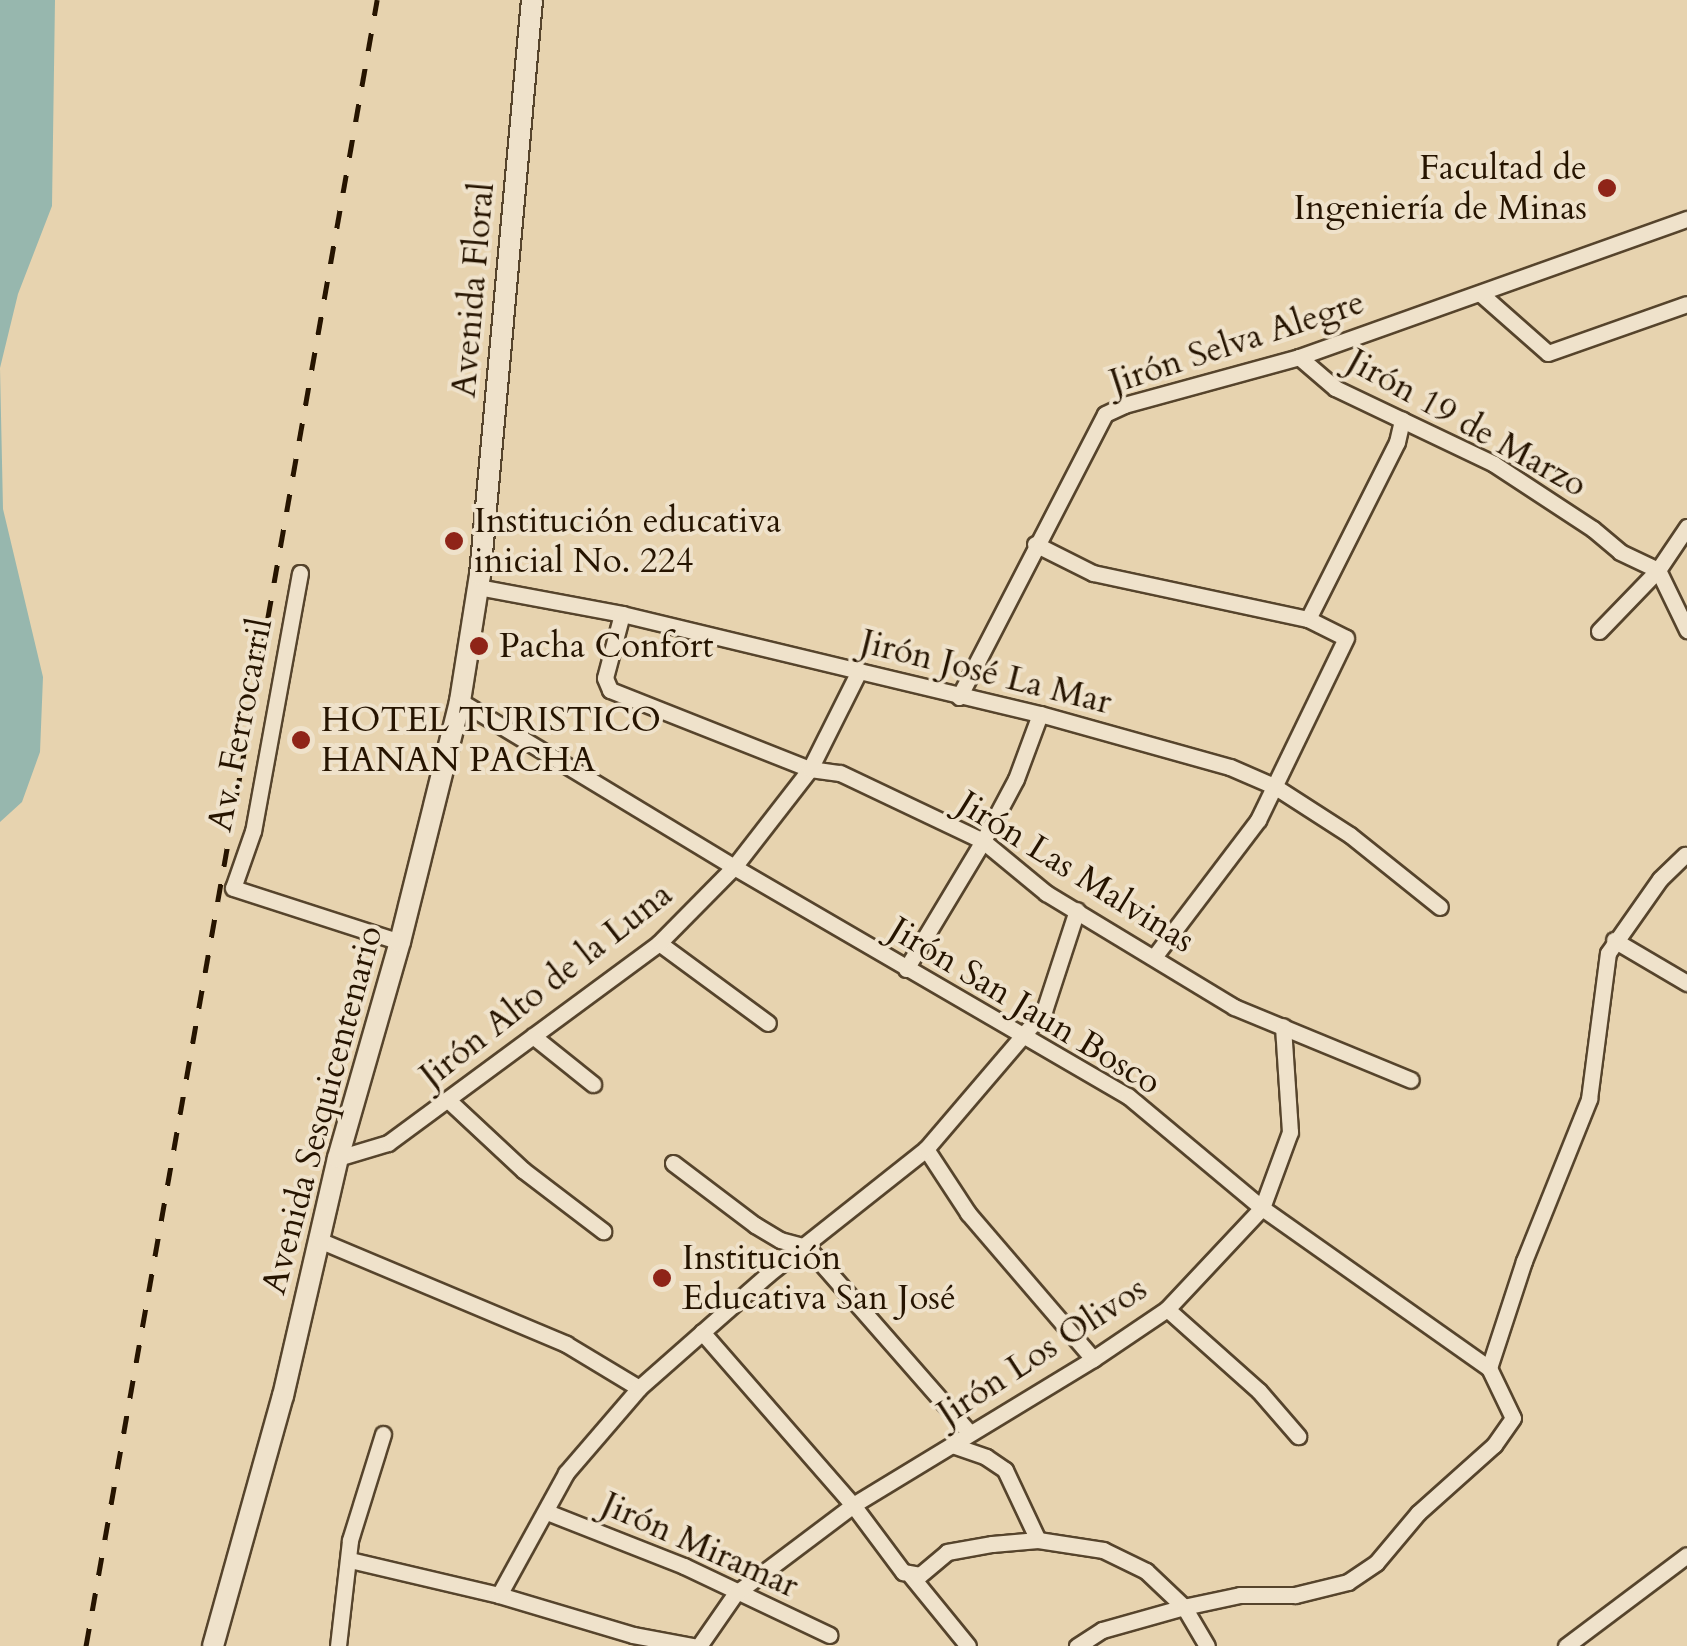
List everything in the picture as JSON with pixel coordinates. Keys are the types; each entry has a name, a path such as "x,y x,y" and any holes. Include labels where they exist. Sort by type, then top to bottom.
{"street":[{"name":"Avenida Floral","path":"478,586 532,0"},
{"name":"Jirón Selva Alegre","path":"958,697 1105,414 1124,404 1300,357 1687,220"},
{"path":"1481,294 1548,352 1687,304"},
{"name":"Jirón 19 de Marzo","path":"1300,357 1334,388 1494,464 1593,529 1620,552 1658,570"},
{"path":"1308,619 1397,442 1402,420"},
{"path":"1599,632 1658,570 1687,526"},
{"path":"1035,544 1093,572 1136,585 1308,619 1346,638 1258,820 1154,957"},
{"path":"1658,570 1687,630"},
{"name":"Av. Ferrocarril","path":"300,572 252,832 233,888 400,942"},
{"name":"Jirón José La Mar","path":"478,586 622,614 859,670 1040,714 1230,767 1274,786 1350,834 1440,907"},
{"name":"Avenida Sesquicentenario","path":"213,1646 283,1396 338,1158 400,942 460,701 478,586"},
{"name":"Jirón Las Malvinas","path":"622,614 605,678 610,690 810,769 840,773 983,841 1046,893 1234,1007 1411,1080"},
{"name":"Jirón Alto de la Luna","path":"338,1158 388,1143 659,943 734,867 810,769 859,670"},
{"name":"Jirón San Jaun Bosco","path":"460,701 734,867 1128,1096 1262,1208 1489,1368 1513,1418 1494,1444 1418,1513 1376,1563 1348,1582 1296,1596 1240,1595 1184,1607"},
{"path":"906,968 983,841 1016,778 1040,714"},
{"path":"1489,1368 1524,1261 1588,1099 1601,982 1614,940 1685,855"},
{"path":"499,1595 566,1473 640,1388 702,1332 926,1149 1044,1012 1077,910"},
{"path":"1614,940 1687,983"},
{"path":"659,943 768,1023"},
{"name":"Jirón Los Olivos","path":"696,1646 735,1594 852,1505 1093,1359 1166,1309 1262,1208 1290,1132 1283,1026"},
{"path":"534,1036 593,1084"},
{"path":"448,1100 522,1170 602,1231"},
{"path":"926,1149 979,1227 1093,1359"},
{"path":"672,1163 755,1225 780,1240 807,1247 970,1433"},
{"path":"320,1240 566,1344 640,1388"},
{"path":"1166,1309 1260,1391 1298,1436"},
{"path":"702,1332 968,1646"},
{"path":"338,1646 350,1540 384,1434"},
{"path":"952,1445 986,1457 1005,1470 1038,1540"},
{"name":"Jirón Miramar","path":"547,1512 684,1566 735,1594 829,1634"},
{"path":"907,1574 920,1575 947,1552 1038,1540 1103,1550 1146,1571 1184,1607 1207,1646"},
{"path":"1566,1646 1687,1555"},
{"path":"350,1560 499,1595 632,1640 696,1646"},
{"path":"1077,1646 1102,1630 1184,1607"}],"water":[{"path":"0,0 55,0 52,206 18,294 0,368"},
{"path":"0,368 3,509 43,677 40,752 22,802 0,822"}],"railway":[{"path":"86,1646 377,0"}],"place":[{"name":"Facultad de Ingeniería de Minas","path":"1607,188"},
{"name":"Institución educativa inicial No. 224","path":"454,541"},
{"name":"Pacha Confort","path":"479,646"},
{"name":"HOTEL TURISTICO HANAN PACHA","path":"301,740"},
{"name":"Institución Educativa San José","path":"662,1278"}]}
